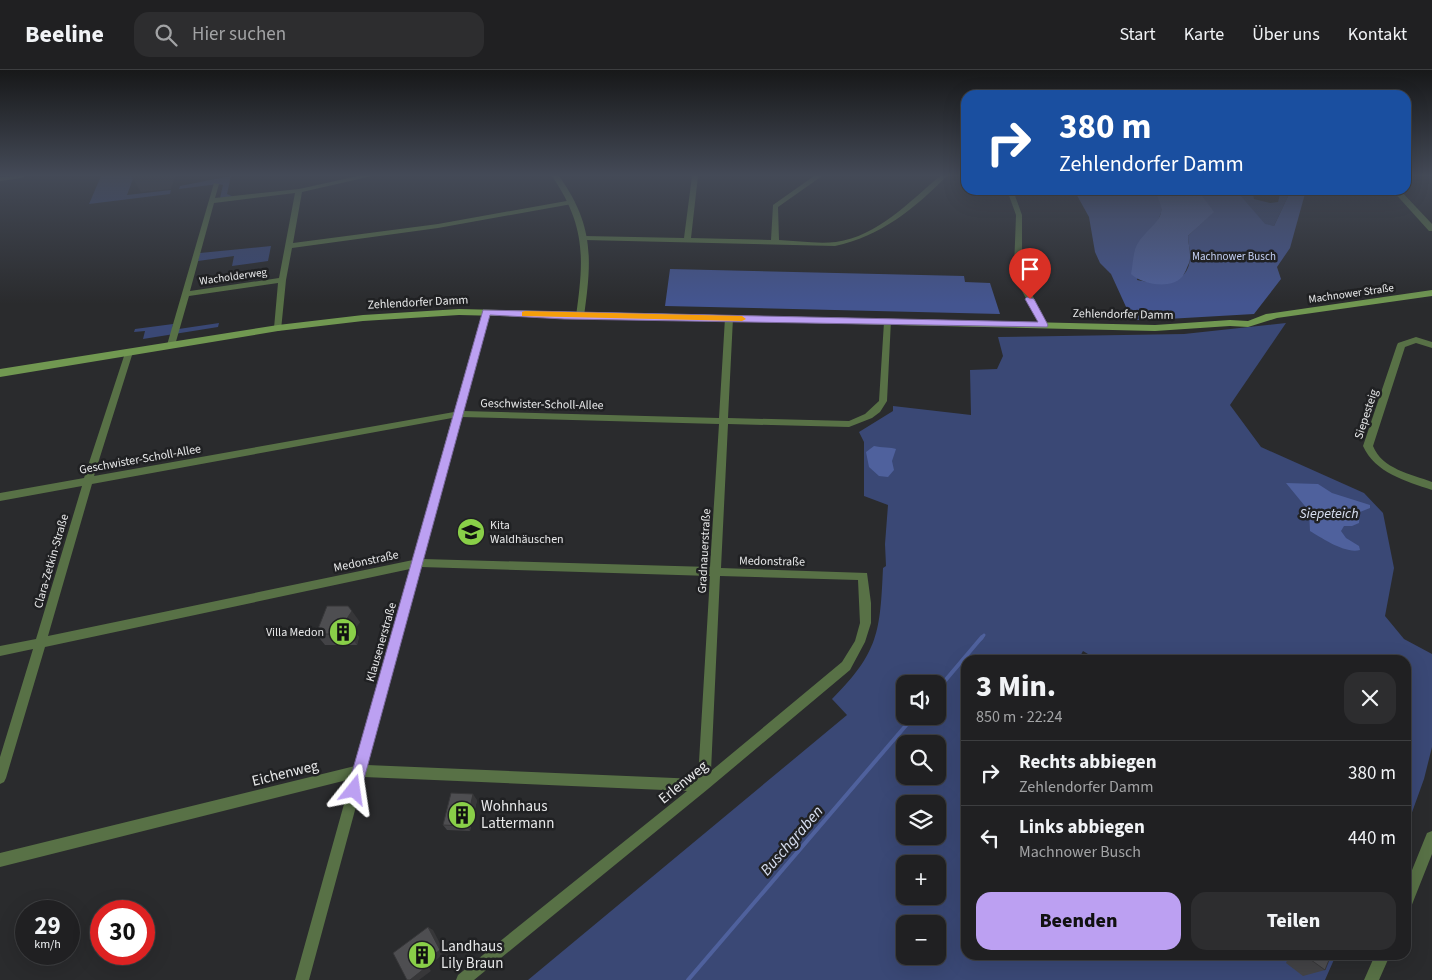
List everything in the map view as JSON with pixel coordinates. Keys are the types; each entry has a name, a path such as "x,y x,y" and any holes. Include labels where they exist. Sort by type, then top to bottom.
{"main road":[{"name":"Machnower Straße","path":"1249,321 1432,293"},
{"name":"Zehlendorfer Damm","path":"0,373 278,328 424,313 486,312 580,316 1155,328 1249,321"}],"street":[{"name":"Wacholderweg","path":"171,346 207,218"},
{"path":"278,328 282,280 294,218"},
{"path":"288,246 480,218"},
{"path":"578,218 585,238 587,259 580,316"},
{"path":"688,240 690,218"},
{"path":"775,242 776,218"},
{"path":"585,238 835,244 860,239 876,232 892,218"},
{"path":"1019,218 1018,270 1025,289 1044,325"},
{"path":"1422,218 1432,229"},
{"name":"Wacholderweg","path":"186,294 282,280"},
{"name":"Klausenerstraße","path":"302,980 486,312"},
{"name":"Gradnauerstraße","path":"704,785 730,318"},
{"name":"Geschwister-Scholl-Allee","path":"0,496 459,414 849,424 860,421 879,410 883,401 888,322"},
{"name":"Siepesteig","path":"1432,345 1416,340 1401,345 1368,446 1371,454 1382,464 1432,486"},
{"name":"Clara-Zetkin-Straße","path":"0,778 88,481 129,352"},
{"name":"Medonstraße","path":"0,650 418,563 863,576"},
{"name":"Erlenweg","path":"463,980 704,785 846,666 860,646 867,624 863,576"},
{"name":"Eichenweg","path":"0,860 360,771 704,785"},
{"path":"1411,890 1432,838"},
{"path":"1371,980 1381,960"}],"shaded area":[{"path":"1260,218 1278,218 1274,226 1265,225"},
{"path":"271,246 268,261 232,266 234,256 198,261 200,253"},
{"path":"219,323 218,327 143,339 145,331 134,332 135,329 173,324 172,330"},
{"path":"1286,323 1230,405 1261,447 1364,493 1383,513 1394,568 1385,616 1404,639 1432,654 1432,747 1424,779 1411,815 1411,655 1090,655 1083,651 1081,655 961,655 961,960 1334,960 1325,980 528,980 847,715 832,699 848,683 859,668 874,640 880,609 883,568 886,566 885,544 888,505 864,496 864,442 859,432 893,411 893,406 971,415 970,370 997,369 1003,356 998,337 1184,334"}],"green space":[{"name":"Machnower Busch","path":"1089,218 1159,218 1151,230 1137,280 1170,282 1183,276 1187,269 1190,260 1188,236 1206,218 1260,218 1265,224 1274,226 1278,218 1298,218 1290,248 1277,267 1281,279 1254,314 1132,320 1111,274 1100,263 1095,252"},
{"path":"670,269 964,276 965,282 990,283 1000,314 665,306"}],"water":[{"path":"1207,218 1188,236 1189,263 1182,277 1171,283 1149,283 1131,274 1136,246 1158,219"},
{"path":"874,446 896,449 892,461 894,470 888,477 879,476 869,467 866,452"},
{"name":"Siepeteich","path":"1286,483 1318,484 1332,493 1370,505 1370,508 1360,512 1359,523 1352,526 1344,526 1341,531 1346,538 1359,546 1360,550 1354,551 1341,548 1310,531 1309,511"}],"building":[{"path":"327,606 348,606 352,611 346,620 351,627 349,634 316,634"},
{"name":"Wohnhaus Lattermann","path":"451,793 473,794 466,826 443,825"},
{"name":"Landhaus Lily Braun","path":"428,927 440,950 423,963 425,968 410,980 407,980 393,953"},
{"path":"1311,960 1329,960 1325,970"}],"waterway":[{"name":"Buschgraben","path":"981,639 984,635"},
{"name":"Buschgraben","path":"967,655 982,637"},
{"name":"Buschgraben","path":"946,680 961,662"},
{"name":"Buschgraben","path":"688,980 906,725"}],"slow traffic":[{"path":"525,314 742,319"}],"place":[{"name":"Kita Waldhäuschen","path":"471,532"},
{"name":"Villa Medon","path":"343,632"},
{"name":"Wohnhaus Lattermann","path":"462,815"},
{"name":"Landhaus Lily Braun","path":"422,955"}],"route":[{"path":"354,790 486,312 564,316 1044,325 1030,299"}]}
